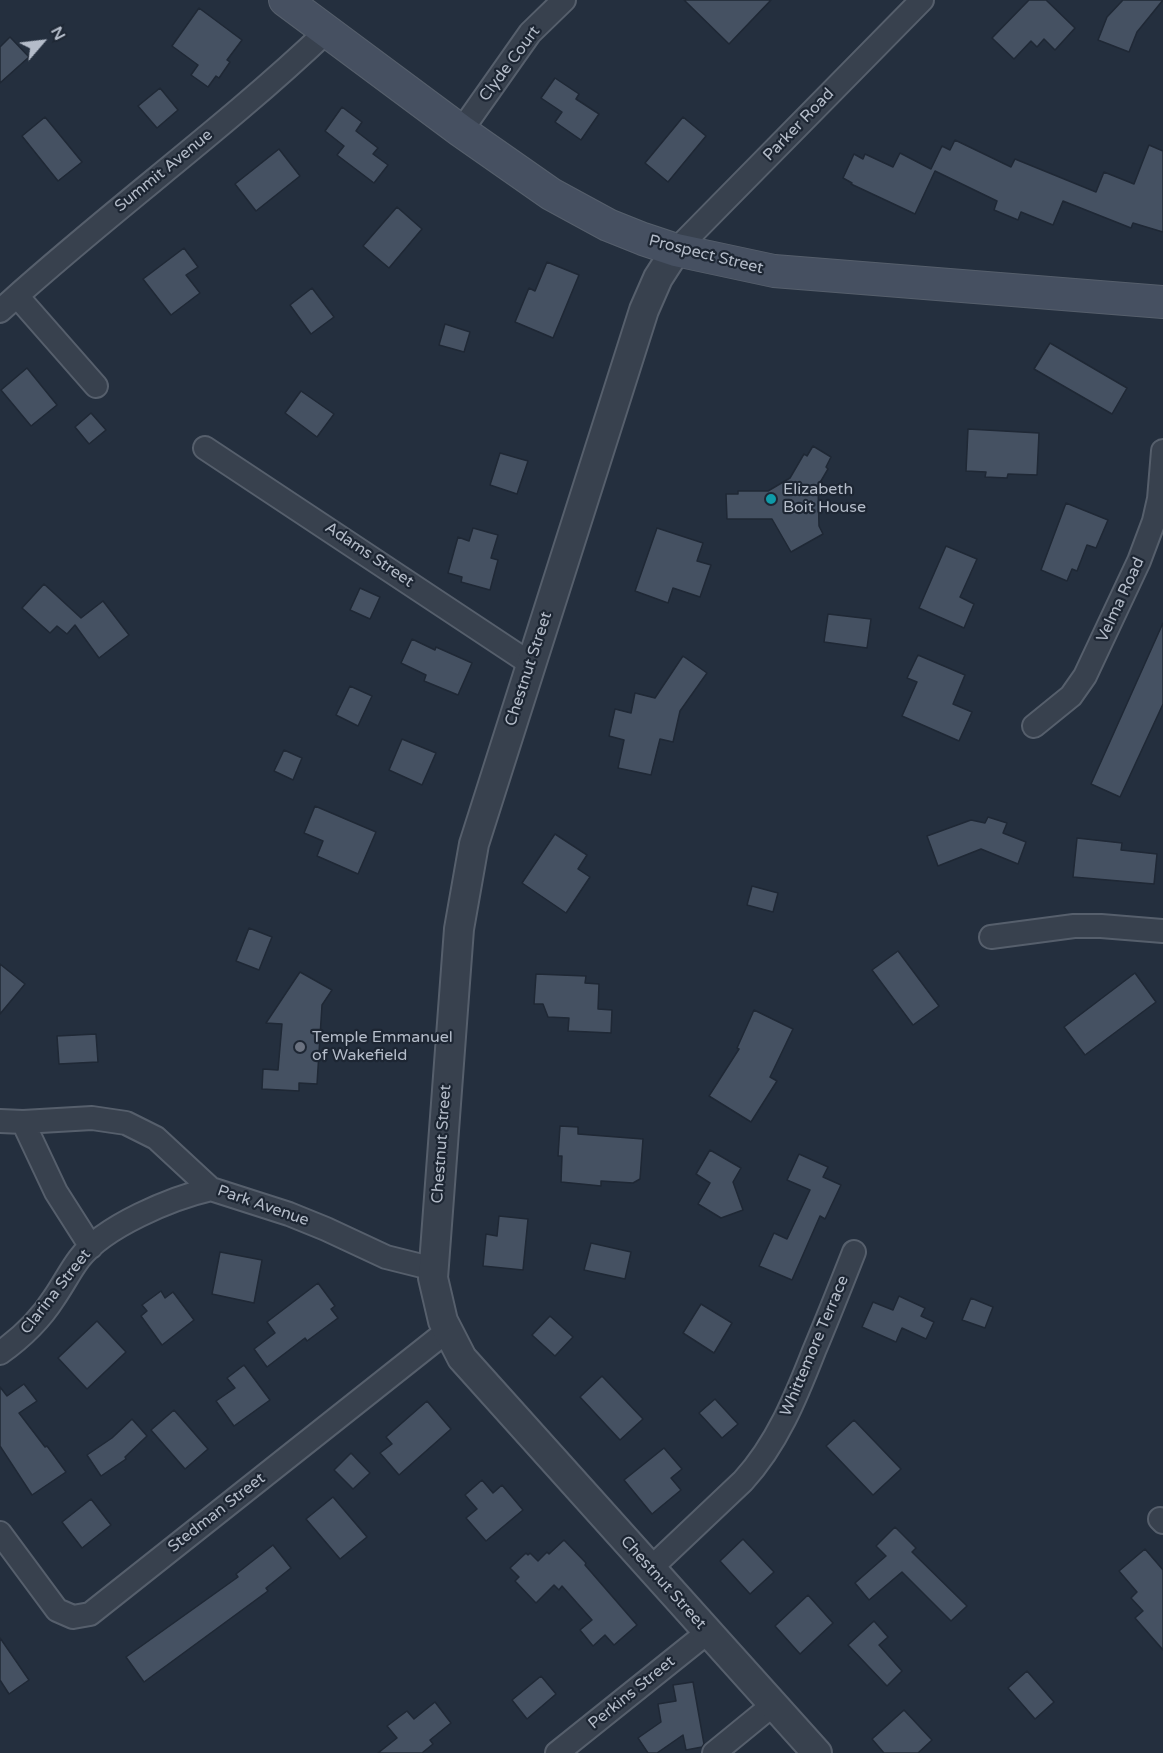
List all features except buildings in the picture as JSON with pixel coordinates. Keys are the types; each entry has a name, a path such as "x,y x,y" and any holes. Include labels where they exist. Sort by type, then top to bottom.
{"main road":[{"name":"Prospect Street","path":"285,0 461,131 551,194 609,225 676,250 774,271 1163,302"}],"street":[{"name":"Clyde Court","path":"461,131 530,33 564,0"},
{"name":"Parker Road","path":"676,250 922,0"},
{"name":"Summit Avenue","path":"0,311 83,237 279,77 327,31"},
{"name":"Chestnut Street","path":"676,250 658,278 644,310 474,844 464,900 452,1011 434,1269 436,1296 447,1331 462,1358 482,1382 817,1753"},
{"path":"17,296 96,386"},
{"name":"Adams Street","path":"206,448 531,664"},
{"name":"Velma Road","path":"1034,726 1077,689 1095,655 1139,561 1154,521 1159,498 1163,451"},
{"path":"991,937 1074,926 1163,931"},
{"name":"Park Avenue","path":"0,1120 23,1122 92,1118 126,1123 156,1138 211,1189 289,1214 386,1257 434,1269"},
{"path":"23,1122 56,1192 91,1247"},
{"name":"Clarina Street","path":"0,1353 21,1338 32,1326 80,1258 91,1247 112,1231 167,1203 189,1194 211,1189"},
{"name":"Whittemore Terrace","path":"650,1569 754,1469 795,1399 854,1252"},
{"name":"Stedman Street","path":"0,1533 57,1610 73,1617 90,1614 447,1331"},
{"name":"Perkins Street","path":"557,1753 708,1632"},
{"path":"714,1753 774,1704"}],"place":[{"name":"Elizabeth Boit House","path":"771,499"},
{"name":"Temple Emmanuel of Wakefield","path":"300,1047"}]}
